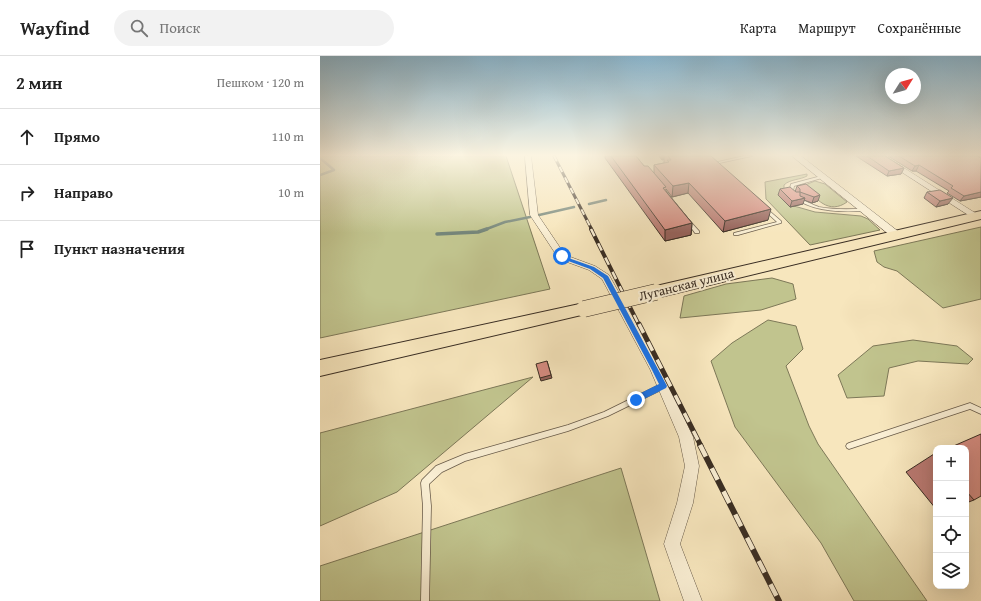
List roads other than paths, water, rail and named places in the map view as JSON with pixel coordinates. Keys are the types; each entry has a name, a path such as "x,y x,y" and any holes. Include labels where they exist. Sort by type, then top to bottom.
{"highway":[{"name":"Луганская улица","path":"320,368 584,309 895,234 979,216"}],"street":[{"path":"531,181 534,215 562,256 592,268 606,277 626,311 686,437 692,466 685,503 672,544 693,601"},
{"path":"826,181 895,234"},
{"path":"922,181 979,216"}],"lane":[{"path":"796,196 791,192 792,185 804,181"},
{"path":"800,200 809,206 844,211 864,210"},
{"path":"736,234 780,222 762,206"},
{"path":"683,215 697,232"},
{"path":"425,601 427,506 425,484 439,470 465,458 568,428 606,414 663,386"},
{"path":"849,446 970,406 981,411"}],"waterway":[{"path":"589,204 606,200"},
{"path":"539,215 574,207"},
{"path":"484,230 505,222 530,217"},
{"path":"437,234 478,232 484,230"}],"railway":[{"path":"567,181 592,230"},
{"path":"591,229 639,325"},
{"path":"639,324 701,446"},
{"path":"700,445 779,601"}]}
